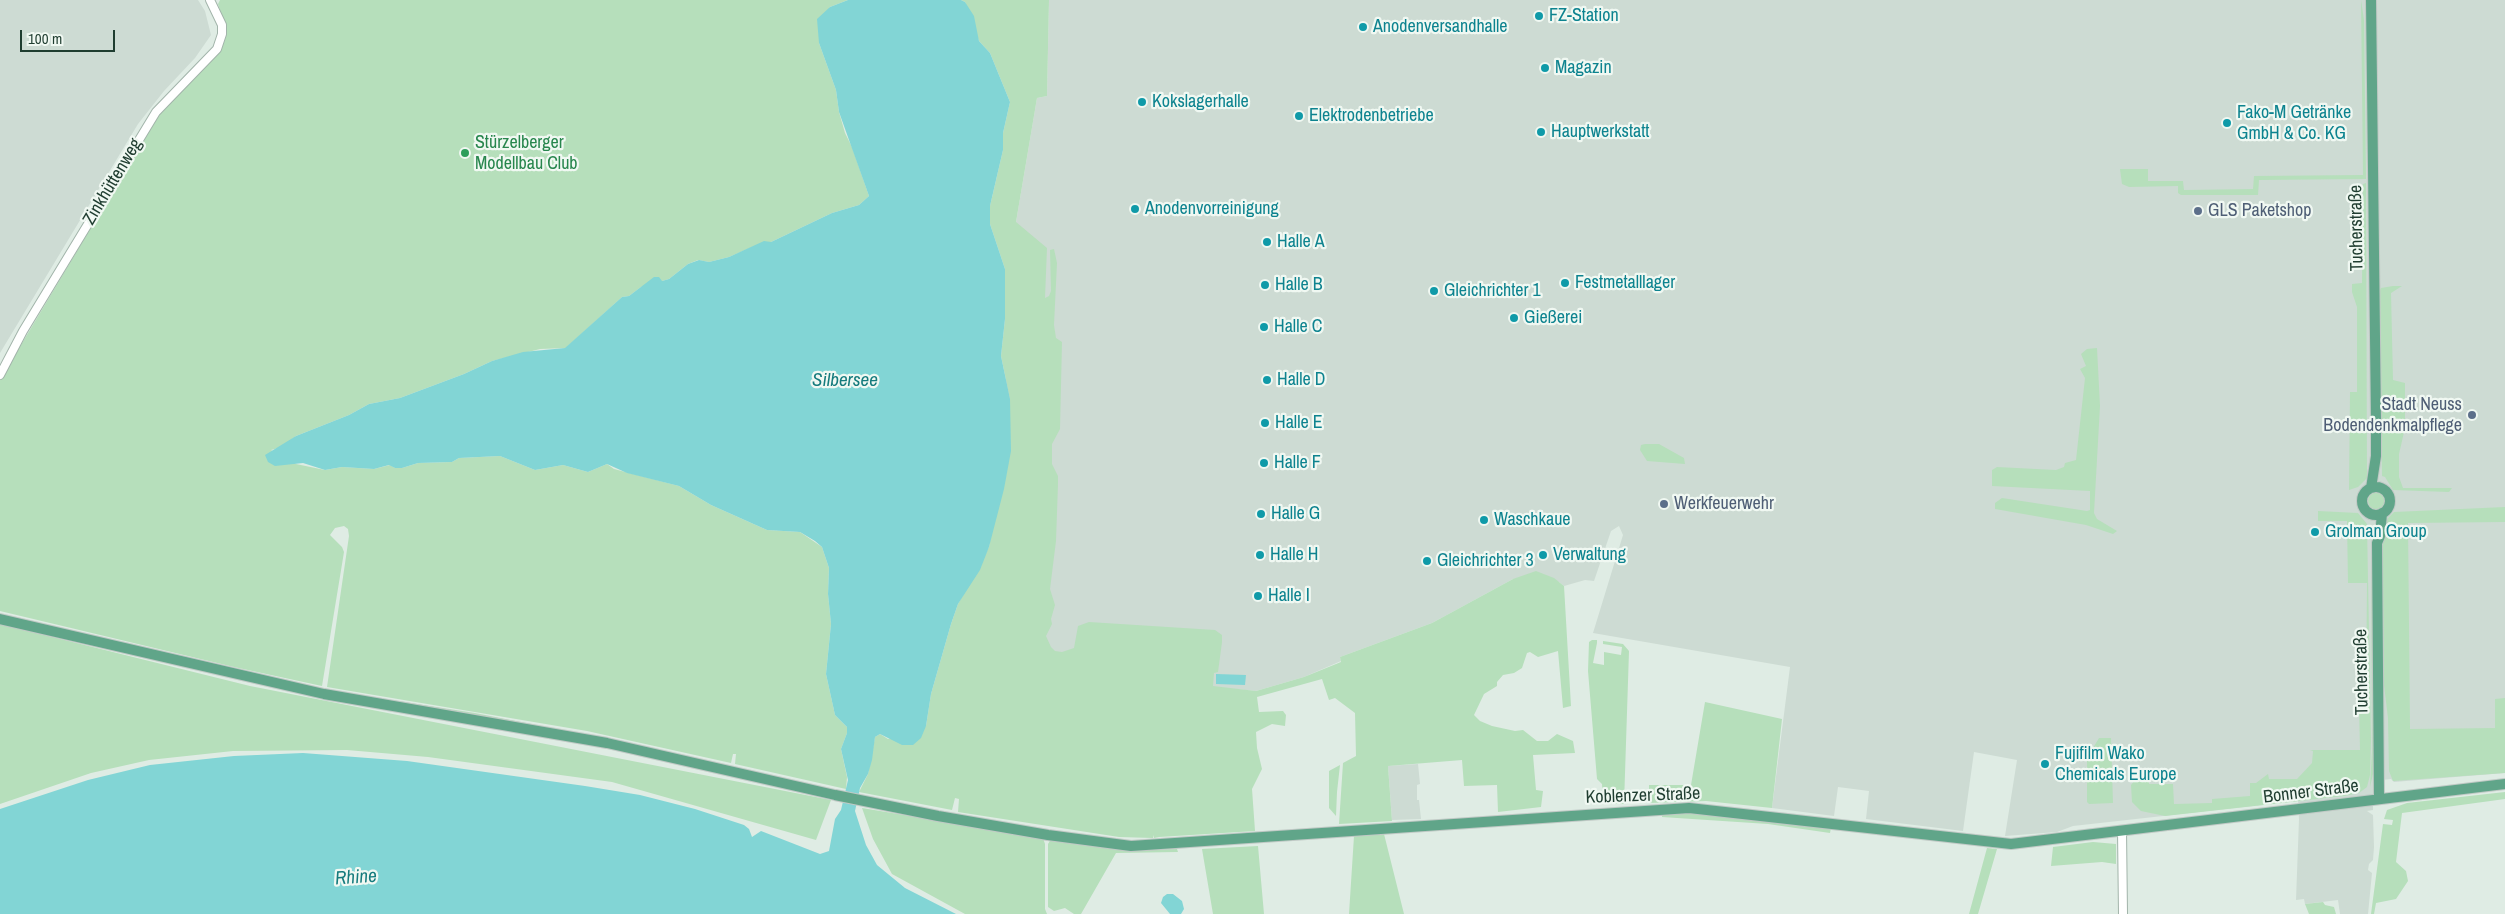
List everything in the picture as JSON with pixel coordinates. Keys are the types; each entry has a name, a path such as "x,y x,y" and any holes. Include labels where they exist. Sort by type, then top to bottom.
{"main road":[{"name":"Tucherstraße","path":"2371,0 2376,488"},
{"path":"2376,488 2387,492 2390,499 2388,507 2382,513 2371,514 2364,507 2362,501 2364,496 2376,488"},
{"name":"Tucherstraße","path":"2377,543 2380,536 2382,513"},
{"name":"Tucherstraße","path":"2371,514 2374,536 2377,543 2379,800"},
{"name":"Koblenzer Straße","path":"0,619 287,686 590,739 872,803 989,825 1120,845 1195,843 1689,808 1998,844 2023,843 2122,830"},
{"name":"Bonner Straße","path":"2122,830 2505,784"}],"street":[{"name":"Zinkhüttenweg","path":"0,375 23,331 152,118 169,97 217,49 222,34 222,25 210,0"},
{"path":"2122,830 2123,914"}],"shaded area":[{"path":"0,0 198,0 205,11 211,35 195,58 164,91 138,124 0,353"},
{"path":"1049,0 2505,0 2505,773 2394,782 2391,779 2373,781 2373,810 2367,811 2373,815 2374,847 2373,860 2369,864 2368,870 2372,873 2368,914 2340,914 2338,900 2305,904 2304,899 2296,900 2298,801 2073,826 2057,832 2005,836 2017,760 1974,752 1963,831 1866,819 1869,791 1838,787 1834,816 1772,808 1790,667 1593,633 1623,535 1619,526 1611,531 1594,581 1585,580 1564,586 1559,582 1513,579 1432,623 1340,657 1341,661 1304,677 1256,691 1213,687 986,680 1016,222 1037,98 1047,96"},
{"path":"1418,764 1420,784 1417,785 1417,800 1419,800 1421,819 1392,820 1388,766"}],"green space":[{"path":"220,0 848,0 830,7 819,32 819,43 836,90 839,112 845,133 852,147 869,196 859,205 832,213 771,242 764,242 729,257 709,262 698,260 688,264 669,279 641,287 629,296 622,297 566,348 540,349 492,361 464,374 400,398 369,404 349,415 296,436 282,447 271,450 296,464 325,470 342,467 374,469 390,465 395,468 402,468 418,463 452,462 459,458 500,456 535,470 563,465 588,472 607,464 614,469 679,486 711,505 767,530 800,532 822,547 829,568 828,594 831,624 826,674 835,715 847,727 847,733 841,749 847,777 846,789 735,764 736,754 733,754 731,763 587,731 327,687 349,536 348,529 344,526 335,528 330,535 342,547 344,552 322,686 0,611 0,380 157,117 220,50 225,40 226,28 218,4"},
{"path":"961,0 1049,0 1047,96 1037,98 1016,222 1047,248 1045,298 1049,296 1051,291 1050,250 1054,249 1057,263 1054,325 1056,338 1062,342 1060,429 1052,444 1052,464 1058,476 1058,484 1056,541 1050,589 1055,605 1051,619 1052,624 1046,636 1051,647 1055,651 1062,652 1074,648 1078,626 1089,622 1215,630 1222,635 1222,642 1218,672 1214,673 1213,686 1256,691 1304,677 1341,662 1340,657 1432,623 1513,579 1536,571 1554,578 1564,586 1571,706 1563,708 1558,651 1538,657 1530,652 1527,653 1522,668 1514,673 1503,675 1497,682 1497,686 1484,694 1474,715 1480,721 1492,726 1515,731 1523,730 1537,741 1548,741 1557,734 1573,741 1575,753 1533,755 1536,790 1543,791 1541,807 1498,812 1497,785 1464,786 1462,760 1388,766 1392,821 1339,824 1343,763 1356,756 1355,713 1335,698 1329,700 1322,679 1257,697 1259,712 1283,711 1286,715 1285,726 1272,724 1256,732 1257,748 1262,769 1252,789 1255,831 1154,838 1154,835 1153,838 1119,837 958,812 959,799 955,798 952,810 859,792 868,774 875,737 880,734 888,739 926,726 931,694 958,604 989,547 1009,423 1010,399 1001,356 1005,319 1005,269 990,224 990,206 1003,150 1003,133 1010,102 990,53 979,41 965,2"},
{"path":"2361,0 2364,20 2366,179 2259,180 2258,195 2181,195 2178,193 2178,186 2129,187 2122,184 2120,169 2148,169 2148,181 2183,181 2184,190 2253,189 2254,176 2363,175"},
{"path":"2366,183 2367,478 2358,487 2349,490 2350,392 2357,392 2357,307 2352,292 2352,284 2362,283 2363,184"},
{"path":"2402,286 2391,293 2393,380 2405,383 2405,428 2399,454 2399,477 2403,488 2452,488 2449,492 2393,490 2385,477 2382,476 2379,292 2381,288"},
{"path":"2097,348 2100,406 2094,513 2097,519 2117,531 2113,534 2086,525 1995,509 1995,503 2002,498 2090,510 2090,491 1992,486 1992,470 1997,467 2056,470 2064,467 2065,463 2076,460 2085,378 2080,369 2086,366 2081,354 2087,349"},
{"path":"1659,444 1684,458 1685,464 1647,461 1640,450 1641,445"},
{"path":"2377,492 2385,497 2386,501 2381,509 2377,510 2369,505 2368,501 2373,493"},
{"path":"2505,507 2505,522 2408,523 2410,729 2495,728 2495,699 2505,698 2505,773 2393,781 2389,771 2388,718 2384,685 2382,527 2385,526 2387,519 2394,512"},
{"path":"2318,511 2358,513 2367,524 2371,740 2370,775 2367,787 2359,793 2344,796 2165,816 2141,811 2132,802 2131,785 2135,780 2149,777 2149,784 2173,784 2174,804 2212,803 2212,799 2250,796 2250,783 2256,783 2268,774 2269,779 2297,779 2312,763 2313,751 2310,750 2360,750 2359,705 2366,695 2367,583 2348,583 2347,521 2318,521"},
{"path":"2371,526 2374,751 2373,774 2370,787 2372,751"},
{"path":"0,624 250,686 831,800 816,840 612,782 428,757 347,750 233,751 149,760 91,773 0,804"},
{"path":"1597,640 1593,663 1604,665 1604,652 1621,655 1622,647 1603,644 1603,641 1623,644 1629,651 1624,804 1603,804 1602,784 1597,779 1588,671 1589,642"},
{"path":"340,692 475,713 582,734 366,698"},
{"path":"1705,702 1782,719 1772,808 1706,801 1649,803 1649,785 1691,785"},
{"path":"2099,738 2111,738 2113,803 2089,804 2087,802 2087,758"},
{"path":"1340,765 1336,816 1329,808 1329,771"},
{"path":"2505,792 2505,799 2402,813 2396,862 2406,871 2408,881 2396,899 2376,903 2374,914 2371,914 2383,824 2392,825 2393,820 2384,819 2387,810 2407,803"},
{"path":"862,808 1043,838 1045,844 1045,909 1047,914 965,914 892,874 873,839"},
{"path":"1690,812 1831,828 1830,833 1768,824 1662,817 1662,814"},
{"path":"1384,834 1404,914 1349,914 1354,836"},
{"path":"1051,839 1134,850 1177,849 1178,852 1116,853 1081,914 1074,914 1065,908 1054,911 1048,907 1048,844"},
{"path":"2093,842 2116,844 2116,864 2102,862 2051,866 2053,847"},
{"path":"1258,846 1264,914 1213,914 1202,849"},
{"path":"1987,848 1997,849 1978,914 1969,914"},
{"path":"2323,902 2325,905 2334,907 2336,914 2309,914 2305,904"}],"water":[{"name":"Silbersee","path":"848,0 961,0 965,2 974,16 979,41 990,53 1010,102 1003,133 1003,150 990,206 990,224 1005,269 1005,319 1001,356 1010,399 1011,451 1004,489 989,547 980,570 958,604 951,624 931,694 926,726 921,738 913,745 902,745 880,734 875,737 872,760 868,774 860,788 855,811 866,845 877,865 905,888 956,914 0,914 0,809 88,780 150,765 234,756 303,753 407,761 585,786 640,795 695,809 744,825 749,829 752,837 761,831 820,854 829,851 835,819 841,810 848,780 841,749 847,733 847,727 835,715 826,674 831,624 828,594 829,568 822,547 815,541 800,532 767,530 711,505 679,486 627,473 607,464 588,472 563,465 535,470 500,456 459,458 452,462 418,463 402,468 395,468 389,465 374,469 342,467 325,470 303,463 275,466 268,462 265,455 296,436 349,415 369,404 400,398 464,374 492,361 523,352 565,348 622,297 629,296 654,277 659,277 662,281 669,279 688,264 699,260 709,262 729,257 764,241 771,242 832,213 859,205 869,196 839,112 836,90 819,43 817,19 830,7"},
{"path":"1216,674 1246,675 1245,685 1216,684"},
{"path":"1167,894 1173,894 1182,901 1184,909 1181,914 1170,914 1161,903 1163,897"}],"place":[{"name":"FZ-Station","path":"1539,16"},
{"name":"Anodenversandhalle","path":"1363,27"},
{"name":"Magazin","path":"1545,68"},
{"name":"Kokslagerhalle","path":"1142,102"},
{"name":"Elektrodenbetriebe","path":"1299,116"},
{"name":"Fako-M Getränke GmbH & Co. KG","path":"2227,123"},
{"name":"Hauptwerkstatt","path":"1541,132"},
{"name":"Stürzelberger Modellbau Club","path":"465,153"},
{"name":"Anodenvorreinigung","path":"1135,209"},
{"name":"GLS Paketshop","path":"2198,211"},
{"name":"Halle A","path":"1267,242"},
{"name":"Festmetalllager","path":"1565,283"},
{"name":"Halle B","path":"1265,285"},
{"name":"Gleichrichter 1","path":"1434,291"},
{"name":"Gießerei","path":"1514,318"},
{"name":"Halle C","path":"1264,327"},
{"name":"Halle D","path":"1267,380"},
{"name":"Stadt Neuss Bodendenkmalpflege","path":"2472,415"},
{"name":"Halle E","path":"1265,423"},
{"name":"Halle F","path":"1264,463"},
{"name":"Werkfeuerwehr","path":"1664,504"},
{"name":"Halle G","path":"1261,514"},
{"name":"Waschkaue","path":"1484,520"},
{"name":"Grolman Group","path":"2315,532"},
{"name":"Halle H","path":"1260,555"},
{"name":"Verwaltung","path":"1543,555"},
{"name":"Gleichrichter 3","path":"1427,561"},
{"name":"Halle I","path":"1258,596"},
{"name":"Fujifilm Wako Chemicals Europe","path":"2045,764"}],"water label":[{"name":"Rhine","path":"356,878"}]}
